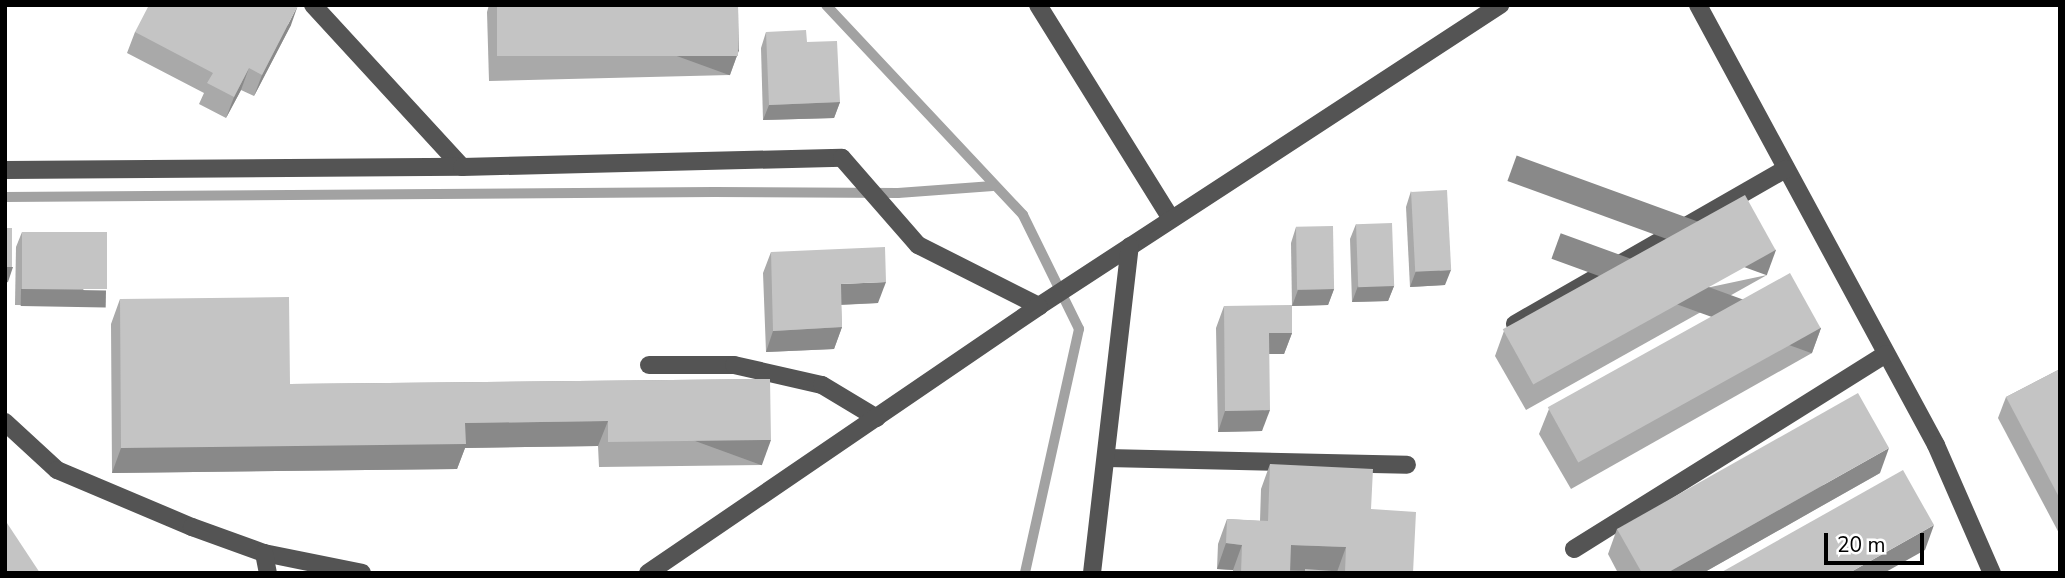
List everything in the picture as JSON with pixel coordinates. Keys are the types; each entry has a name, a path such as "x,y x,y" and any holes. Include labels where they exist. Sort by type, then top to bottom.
{"street":[{"path":"313,5 462,167"},
{"path":"1038,5 1171,219"},
{"path":"648,573 1084,276 1500,5"},
{"path":"1698,5 1936,444 1992,573"},
{"path":"5,170 462,167 842,158 918,245 1045,302"},
{"path":"1515,324 1786,169"},
{"path":"1092,573 1130,246"},
{"path":"1574,549 1886,354"},
{"path":"649,365 734,365 822,385 877,418"},
{"path":"5,422 57,470 192,527 264,553 362,573"},
{"path":"1107,458 1407,465"},
{"path":"264,553 268,573"}],"building":[{"path":"149,5 298,5 262,75 249,68 234,97 207,83 213,73 135,32"},
{"path":"497,5 738,5 738,56 497,56"},
{"path":"806,30 807,42 837,41 840,102 769,105 766,32"},
{"path":"1447,190 1451,270 1415,272 1411,192"},
{"path":"1745,195 1776,250 1533,384 1503,329"},
{"path":"1392,223 1394,286 1358,287 1356,224"},
{"path":"1333,226 1334,289 1297,290 1296,227"},
{"path":"5,228 12,228 12,267 5,267"},
{"path":"22,232 107,232 107,289 22,289"},
{"path":"885,247 886,282 841,284 842,327 773,331 771,252"},
{"path":"1790,273 1821,328 1578,462 1548,407"},
{"path":"289,297 290,384 770,379 771,440 608,442 608,421 465,423 466,444 121,448 120,299"},
{"path":"1292,305 1292,333 1269,333 1270,410 1225,411 1224,306"},
{"path":"2060,369 2060,499 2006,397"},
{"path":"1858,393 1889,448 1667,573 1642,573 1617,529"},
{"path":"1270,464 1373,469 1371,509 1416,512 1413,573 1305,573 1305,569 1345,572 1346,547 1291,545 1290,573 1241,573 1242,545 1226,543 1227,519 1268,521"},
{"path":"1903,470 1934,525 1849,573 1720,573"},
{"path":"5,520 40,573 5,573"}],"waterway":[{"path":"826,5 1023,215 1079,329 1025,573"},
{"path":"5,197 898,193 993,186"}]}
